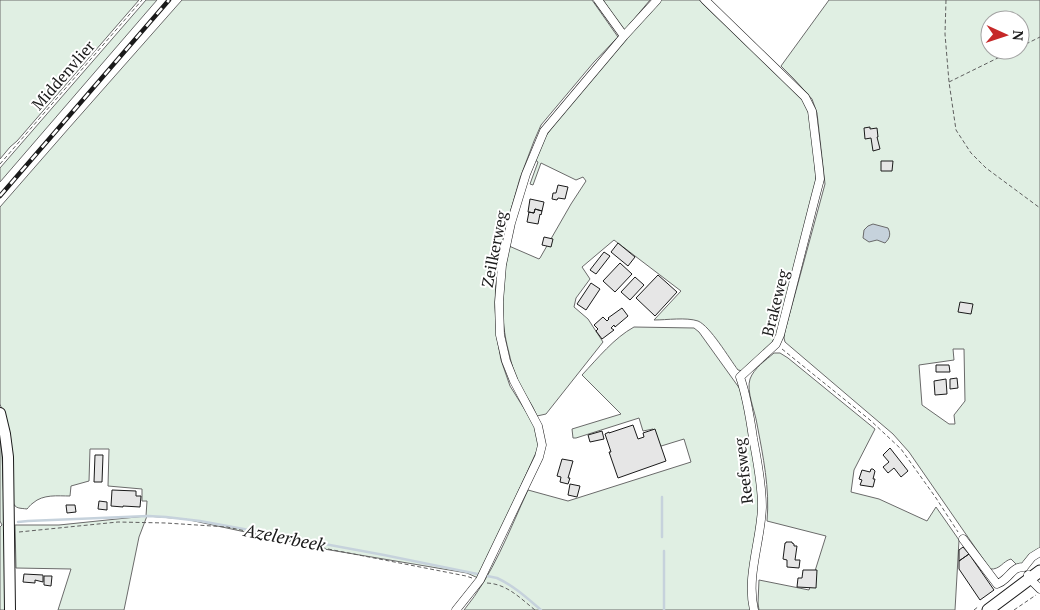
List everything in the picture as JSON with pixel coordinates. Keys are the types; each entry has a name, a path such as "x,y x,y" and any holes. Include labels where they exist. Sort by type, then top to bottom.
{"main road":[{"path":"988,610 1040,571"}],"street":[{"path":"598,0 624,36"},
{"name":"Zeilkerweg","path":"456,610 480,579 539,457 542,445 538,426 514,382 506,361 500,334 499,302 502,265 511,223 526,174 544,131 657,0"},
{"name":"Brakeweg","path":"705,0 805,96 812,111 820,179 780,335 776,344"},
{"name":"Reefsweg","path":"754,610 752,583 762,507 761,487 760,472 744,388 740,377 776,344"},
{"path":"0,413 8,457 10,610"},
{"path":"962,539 997,584 1007,578 1018,567 1024,567"},
{"path":"1024,567 1032,557 1040,552"},
{"path":"1024,567 1030,579 1040,590"}],"path":[{"name":"Middenvlier","path":"0,164 142,0"},
{"path":"946,0 945,34 956,130 971,153 986,168 1040,208"},
{"path":"949,82 994,60"},
{"name":"Brakeweg","path":"776,344 870,420 901,449 962,539"},
{"path":"10,534 118,522 227,527 496,583 517,595 535,610"},
{"path":"1014,610 1040,590"}],"green space":[{"path":"0,0 139,0 0,159"},
{"path":"146,0 157,0 0,182 0,168"},
{"path":"182,0 592,0 618,37 594,62 541,125 520,178 499,254 495,307 501,360 510,386 535,426 539,446 478,578 467,573 324,549 185,519 147,516 139,537 124,610 58,610 71,569 16,568 15,525 59,525 146,516 147,501 142,501 142,489 108,486 109,449 90,449 89,481 71,486 70,496 41,498 27,509 18,508 13,502 6,422 0,404 0,207"},
{"path":"603,0 650,0 624,31"},
{"path":"659,0 699,0 805,102 812,131 816,181 777,333 770,346 743,371 738,370 714,336 698,321 682,319 654,320 681,291 614,240 582,267 590,279 576,298 574,307 588,319 603,342 546,414 537,416 517,379 506,339 503,300 509,246 540,258 586,181 583,177 576,180 541,163 533,185 530,184 538,162 535,160 545,137 568,106"},
{"path":"829,0 1040,0 1040,550 1018,566 1011,559 999,567 990,569 909,452 893,434 785,342 785,331 825,184 817,113 812,99 781,66","holes":["953,349 964,349 965,401 954,415 955,424 949,424 922,405 919,365 954,360"]},
{"path":"634,327 694,328 699,332 740,389 753,443 760,510 752,610 464,610 492,567 528,490 568,501 691,462 684,439 658,447 653,429 643,431 639,418 573,438 572,429 621,414 582,375 613,343"},
{"path":"774,353 780,353 788,358 875,429 854,470 851,492 879,499 927,521 936,507 959,540 955,610 759,610 759,580 809,590 826,536 767,521 768,497 765,472 749,384 754,371"},
{"path":"0,438 5,528 6,610 0,610 0,527 2,525 0,521"}],"shaded area":[{"path":"873,224 888,228 889,236 885,243 877,240 869,242 863,238 864,230"}],"building":[{"path":"870,127 870,129 877,128 880,149 873,151 871,138 865,139 864,128"},
{"path":"881,161 893,161 892,171 881,171"},
{"path":"558,185 568,187 565,199 552,199"},
{"path":"530,199 544,202 542,211 535,209 534,213 528,212"},
{"path":"535,209 542,211 538,224 527,222 529,212 534,213"},
{"path":"544,237 553,239 551,247 542,245"},
{"path":"618,243 635,257 628,266 611,252"},
{"path":"604,252 610,256 596,274 590,270"},
{"path":"620,263 632,274 615,292 603,281"},
{"path":"658,275 677,292 655,316 636,298"},
{"path":"635,277 644,285 630,300 621,292"},
{"path":"591,283 600,289 586,310 577,304"},
{"path":"960,302 973,304 971,314 958,312"},
{"path":"622,308 628,316 615,327 614,325 611,328 614,330 602,339 594,325 603,317 607,321 608,318"},
{"path":"936,365 949,365 950,372 936,372"},
{"path":"957,378 958,388 950,389 950,379"},
{"path":"946,379 947,394 935,395 934,381"},
{"path":"633,425 638,439 644,437 643,433 655,429 666,461 618,478 605,434"},
{"path":"602,431 604,439 590,442 588,435"},
{"path":"890,448 908,471 901,477 894,468 888,473 883,467 889,462 883,455"},
{"path":"95,455 103,455 102,482 94,482"},
{"path":"562,459 573,461 568,484 560,482 561,477 557,476"},
{"path":"871,469 875,471 873,487 860,485 862,480 859,479 862,470 870,472"},
{"path":"570,484 580,486 577,497 568,495"},
{"path":"112,490 136,491 136,496 141,496 140,507 111,506"},
{"path":"99,501 107,502 107,510 98,509"},
{"path":"66,505 75,505 76,512 67,513"},
{"path":"786,542 792,542 794,546 797,546 795,560 800,560 799,568 787,567 787,560 783,559"},
{"path":"963,547 969,554 959,561 959,550"},
{"path":"969,554 994,590 980,600 959,569 959,561"},
{"path":"803,570 817,570 816,588 797,587 798,578 802,578"},
{"path":"24,574 43,575 43,582 35,580 35,583 23,582"},
{"path":"44,576 52,576 51,586 44,585"}],"waterway":[{"path":"662,497 662,537"},
{"name":"Azelerbeek","path":"18,522 148,516 200,521 497,578 515,588 541,610"},
{"path":"664,551 664,610"}],"railway":[{"path":"0,196 169,0"}]}
